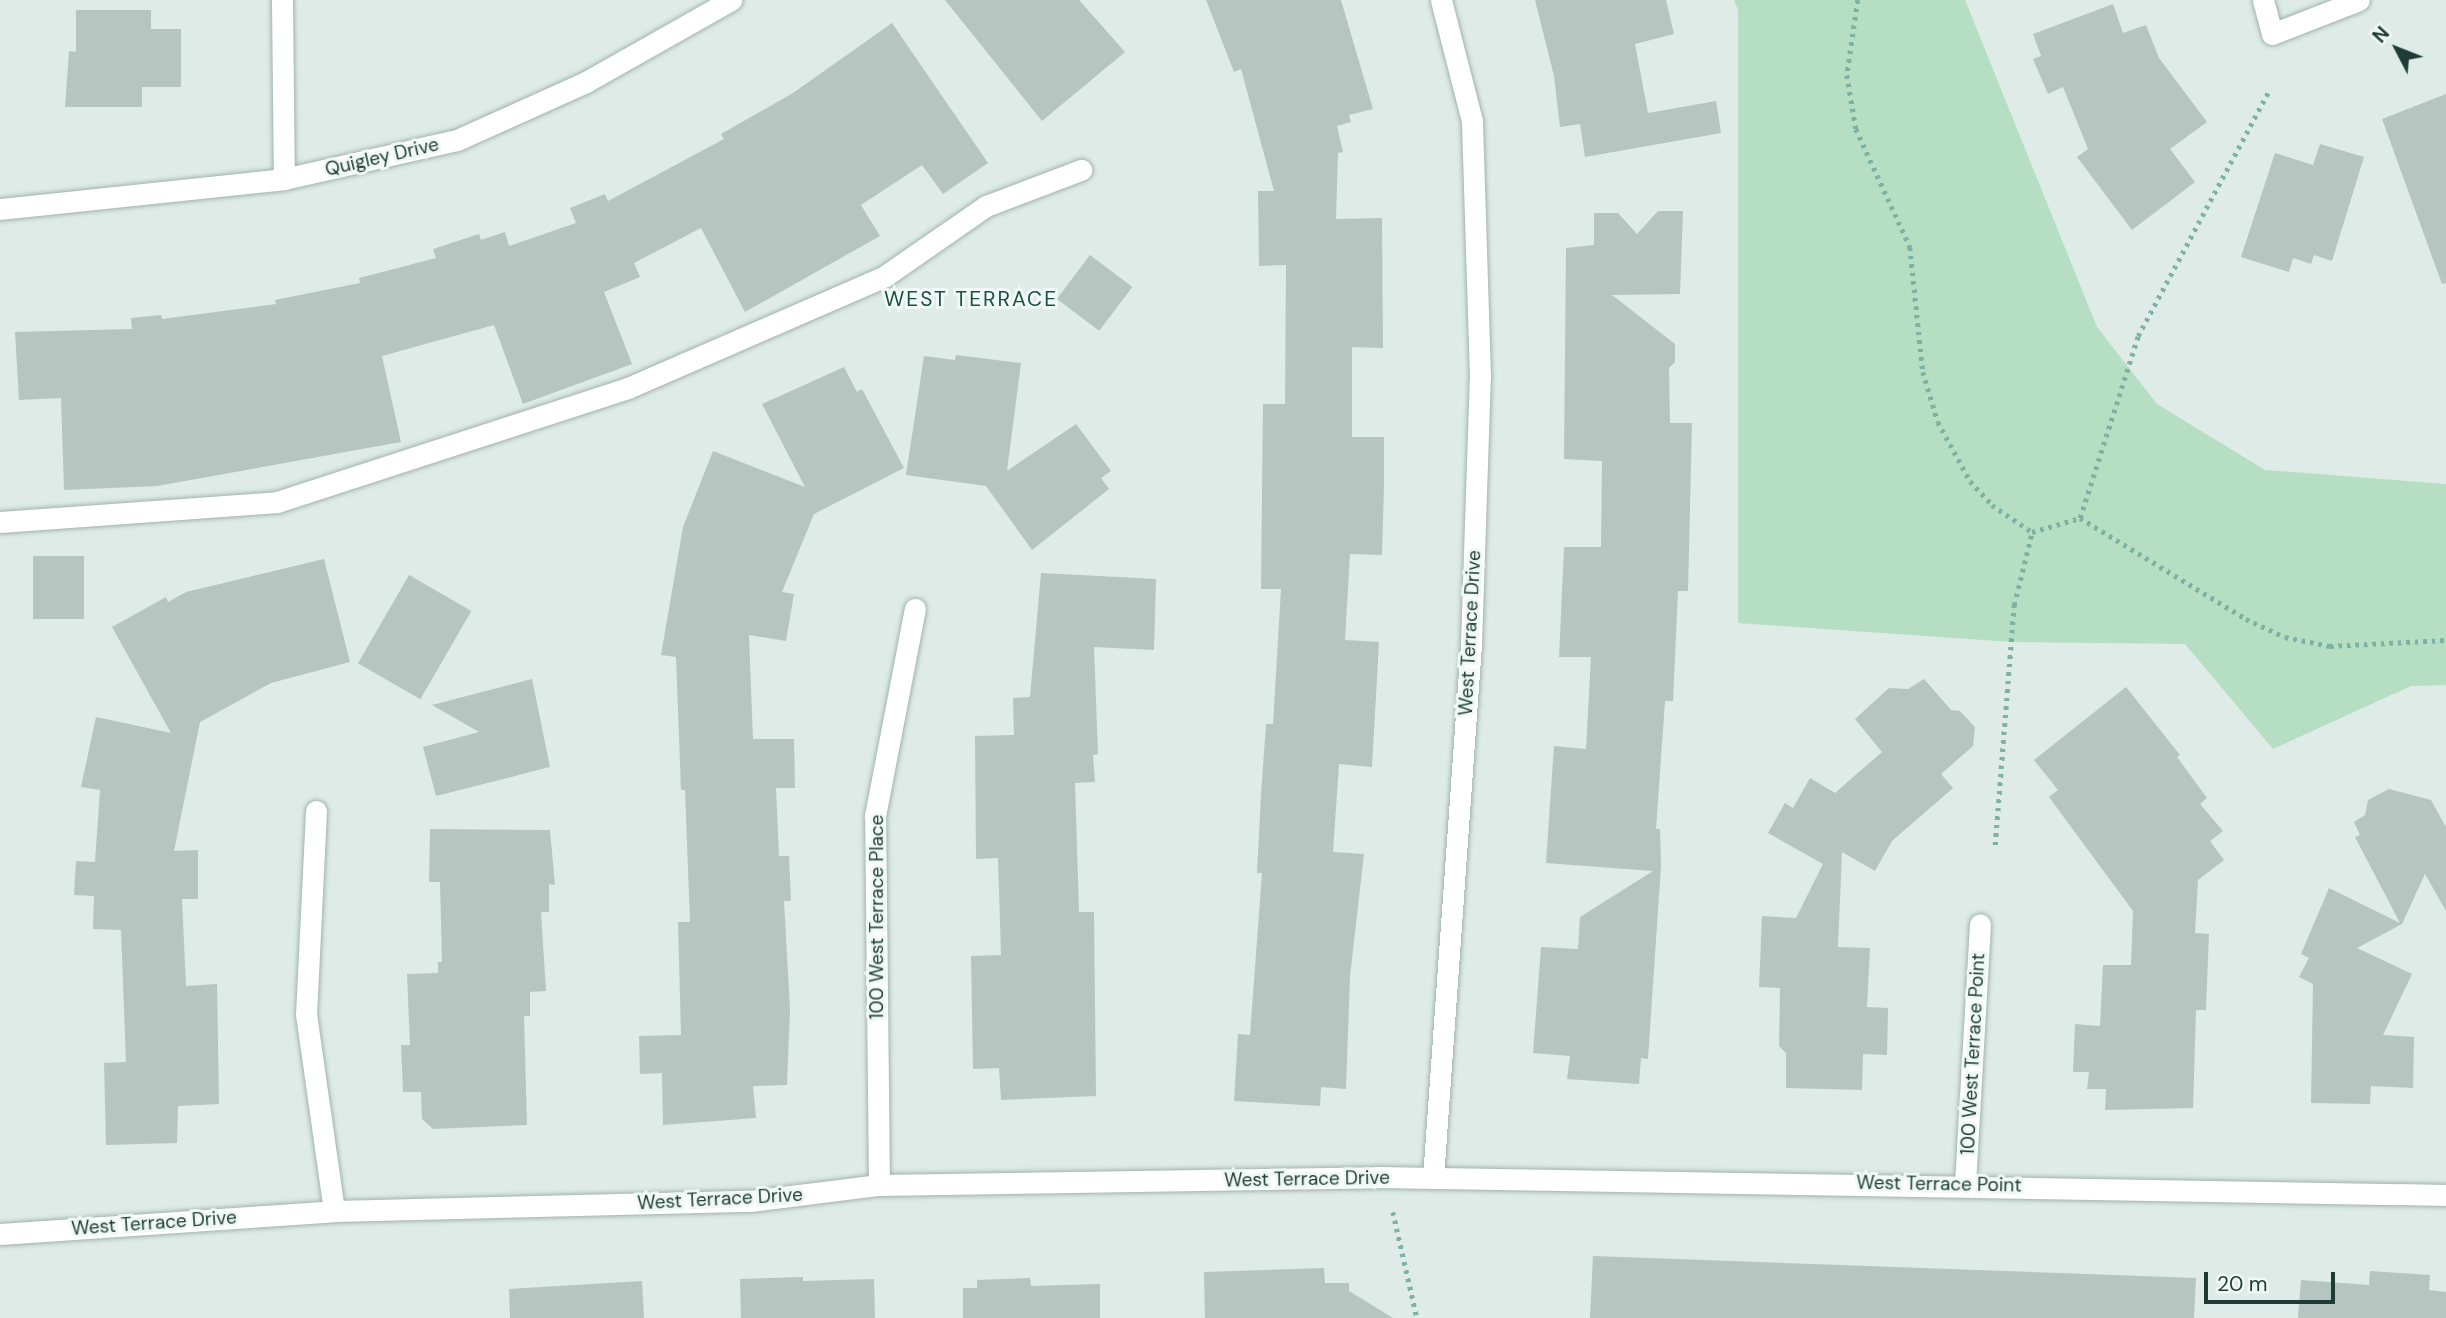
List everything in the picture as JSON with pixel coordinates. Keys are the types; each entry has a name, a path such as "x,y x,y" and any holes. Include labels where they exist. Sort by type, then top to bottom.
{"street":[{"path":"282,0 284,179"},
{"name":"Quigley Drive","path":"0,209 284,179 457,141 586,82 731,0"},
{"name":"West Terrace Drive","path":"0,1234 334,1211 750,1201 879,1185 1433,1178 1471,644 1480,377 1472,121 1441,0"},
{"path":"2263,0 2272,34 2358,0"},
{"path":"0,522 277,502 550,414 628,388 885,276 986,206 1081,170"},
{"name":"100 West Terrace Place","path":"879,1185 875,816 915,610"},
{"path":"316,811 306,1013 334,1211"},
{"name":"100 West Terrace Point","path":"1965,1184 1980,924"},
{"name":"West Terrace Point","path":"1433,1178 1965,1184 2446,1195"}],"path":[{"path":"1858,0 1847,75 1856,130 1910,247 1923,372 1938,422 1970,481 1992,505 2032,532"},
{"path":"2080,518 2138,337 2270,89"},
{"path":"2032,532 2080,518 2246,619 2285,637 2330,646 2446,640"},
{"path":"1996,845 2014,605 2032,532"},
{"path":"1393,1212 1417,1318"}],"green space":[{"path":"1734,0 1965,0 2097,327 2157,404 2265,470 2446,484 2446,685 2411,686 2273,749 2185,644 2012,642 1738,623 1738,10"}],"building":[{"path":"945,0 1079,0 1125,52 1042,121"},
{"path":"1206,0 1341,0 1373,109 1349,115 1351,122 1337,126 1343,152 1338,153 1336,219 1382,218 1383,348 1352,347 1352,437 1384,437 1384,486 1382,555 1350,554 1345,640 1379,642 1372,767 1339,764 1333,852 1364,854 1350,976 1346,1089 1321,1087 1320,1106 1234,1101 1238,1034 1250,1035 1262,873 1257,873 1266,724 1273,724 1281,589 1261,589 1263,404 1285,404 1286,265 1259,266 1258,191 1274,191 1241,69 1234,72"},
{"path":"1535,0 1666,0 1674,34 1635,44 1648,113 1716,101 1721,133 1585,157 1580,124 1560,127 1554,76"},
{"path":"2113,4 2123,33 2146,25 2159,58 2207,122 2170,149 2195,182 2132,230 2077,157 2088,149 2063,87 2048,94 2033,59 2041,56 2033,34"},
{"path":"76,10 151,10 151,29 181,29 181,87 142,87 142,107 65,107 69,51 76,52"},
{"path":"892,23 988,163 943,194 922,165 861,205 880,236 745,312 701,228 634,263 640,277 604,292 632,364 523,404 494,325 382,356 401,442 157,486 64,490 61,398 19,400 15,332 132,329 131,318 161,315 162,319 276,304 275,300 360,283 359,278 436,258 433,249 479,234 481,240 505,232 509,246 576,223 570,208 605,194 608,201 724,139 721,134 793,93"},
{"path":"2446,94 2446,283 2442,284 2382,119"},
{"path":"2320,144 2364,157 2332,261 2314,255 2311,264 2293,258 2289,272 2241,257 2275,153 2313,165"},
{"path":"1658,211 1683,211 1680,294 1612,295 1675,344 1675,362 1669,368 1670,423 1692,423 1688,591 1678,591 1673,701 1665,701 1656,829 1660,829 1661,866 1648,1059 1641,1058 1639,1084 1567,1079 1570,1056 1533,1053 1541,947 1578,949 1580,917 1653,871 1546,863 1554,746 1586,749 1591,657 1559,657 1564,547 1601,547 1602,461 1564,459 1566,248 1594,245 1594,213 1618,213 1637,234"},
{"path":"1090,255 1132,287 1099,331 1057,299"},
{"path":"956,355 1021,363 1007,471 1076,424 1111,471 1101,478 1109,489 1032,550 986,486 906,475 924,356 955,360"},
{"path":"844,367 857,392 862,389 904,468 814,514 782,592 794,594 786,641 749,635 753,739 794,739 795,788 776,788 779,856 789,856 791,901 784,901 790,1009 787,1085 753,1086 756,1118 663,1125 662,1073 640,1074 639,1036 681,1035 678,922 690,922 685,790 681,790 676,657 661,655 683,527 713,451 805,487 762,404"},
{"path":"33,556 84,556 84,619 33,619"},
{"path":"324,559 350,662 271,683 200,722 174,851 198,850 198,899 182,899 186,986 217,984 219,1104 178,1106 177,1143 106,1145 104,1063 126,1062 121,930 93,929 94,896 74,895 76,861 95,862 100,790 81,787 96,717 171,733 112,627 166,597 168,602 186,592"},
{"path":"1041,573 1156,579 1154,650 1094,647 1098,754 1093,755 1095,782 1075,783 1079,912 1094,912 1096,1096 1001,1100 999,1068 973,1069 971,956 1001,955 998,858 976,859 975,736 1014,735 1013,698 1030,697"},
{"path":"409,575 471,611 420,699 358,663"},
{"path":"532,679 550,767 436,796 423,747 479,732 432,705"},
{"path":"1924,679 1951,710 1960,711 1975,727 1973,746 1941,774 1953,788 1892,841 1875,871 1842,852 1838,947 1870,948 1867,1007 1888,1008 1887,1055 1863,1054 1862,1090 1786,1088 1786,1053 1779,1046 1780,988 1759,987 1762,916 1796,918 1823,864 1768,833 1785,803 1793,808 1810,778 1835,793 1882,752 1855,719 1889,688 1908,689"},
{"path":"2126,687 2180,755 2177,757 2207,798 2200,804 2223,831 2210,841 2224,860 2198,880 2195,933 2209,934 2206,1010 2196,1010 2193,1108 2105,1110 2106,1089 2087,1089 2089,1072 2073,1072 2075,1024 2100,1026 2103,965 2131,965 2133,911 2049,797 2058,790 2034,760"},
{"path":"2389,789 2431,800 2446,827 2446,911 2425,874 2402,924 2357,948 2412,974 2383,1035 2414,1037 2413,1088 2371,1086 2370,1104 2311,1103 2313,984 2299,977 2309,958 2301,954 2329,888 2400,923 2355,837 2360,835 2354,822 2365,815 2368,800"},
{"path":"430,829 550,830 555,885 549,884 549,912 541,912 546,991 530,992 530,1016 524,1016 527,1125 433,1129 422,1119 421,1092 403,1092 401,1045 410,1045 407,974 438,973 438,962 442,962 440,882 429,882"},
{"path":"1593,1256 2196,1278 2194,1318 1590,1318"},
{"path":"1324,1268 1325,1283 1349,1283 1349,1291 1393,1318 1205,1318 1204,1272"},
{"path":"2370,1271 2430,1275 2429,1290 2446,1292 2446,1318 2298,1318 2301,1280 2369,1285"},
{"path":"803,1277 803,1281 874,1279 875,1318 741,1318 740,1279"},
{"path":"1030,1278 1031,1286 1100,1284 1100,1318 963,1318 963,1288 977,1288 977,1280"},
{"path":"642,1281 644,1318 510,1318 509,1289"}],"district":[{"name":"WEST TERRACE","path":"971,299"}]}
